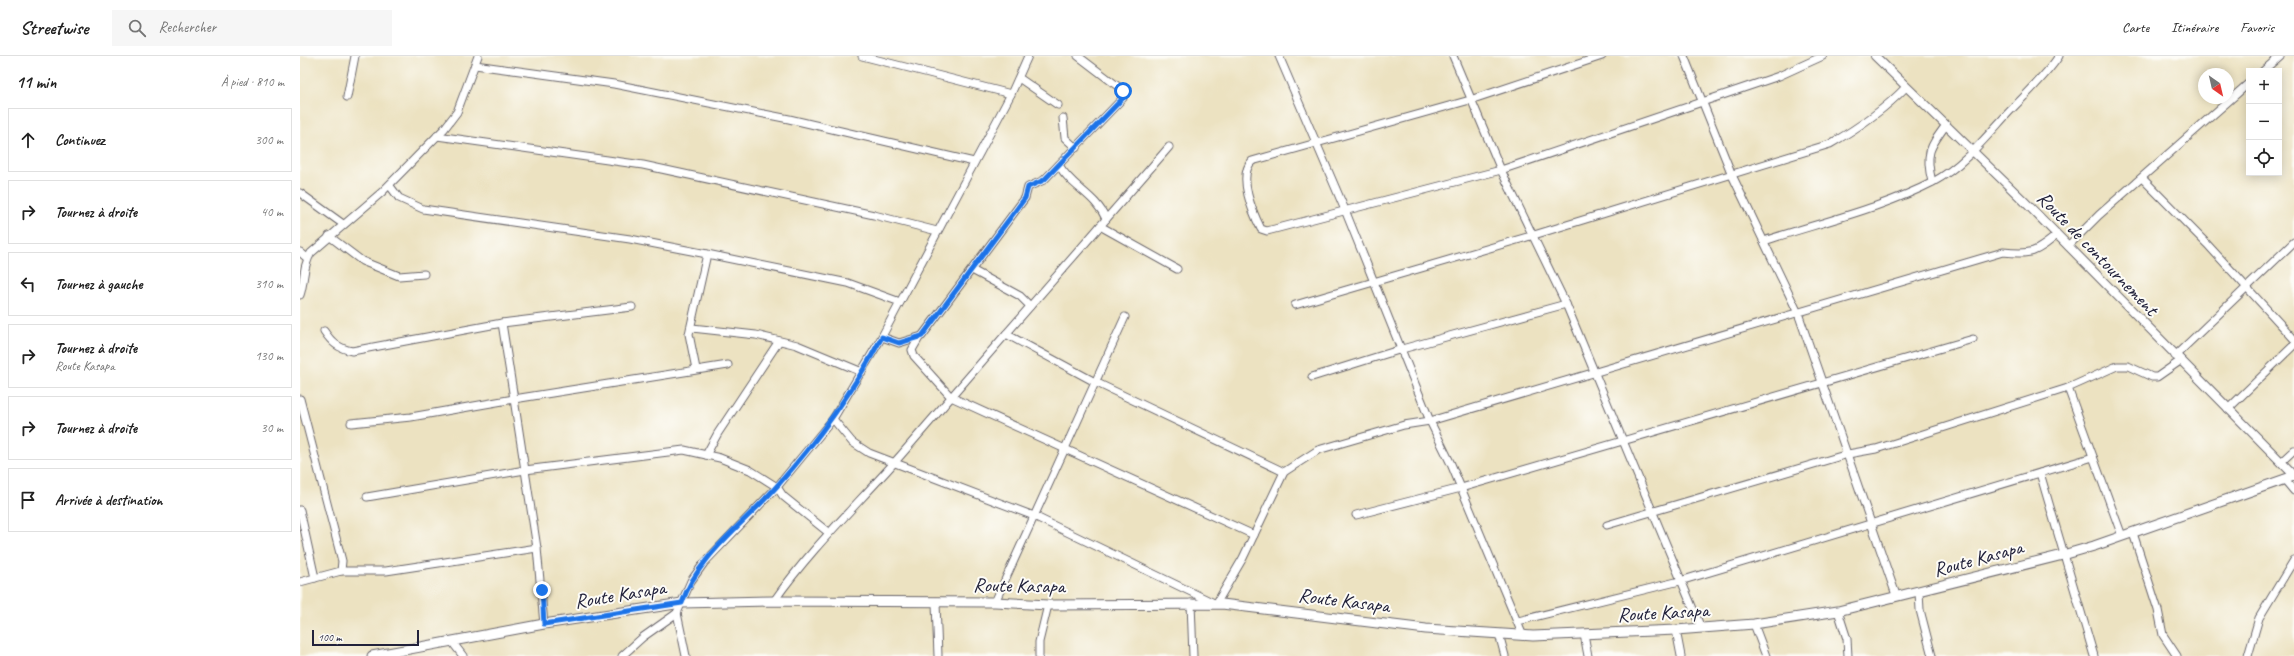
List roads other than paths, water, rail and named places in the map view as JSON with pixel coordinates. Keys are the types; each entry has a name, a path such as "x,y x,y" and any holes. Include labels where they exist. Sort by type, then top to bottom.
{"main road":[{"name":"Route Kasapa","path":"372,656 453,643 544,624 682,603 774,601 936,603 995,602 1048,605 1191,603 1216,604 1426,629 1523,636 1676,630 1754,624 1838,611 1896,595 1919,592 2063,555 2133,533 2294,476"}],"street":[{"path":"347,97 355,56"},
{"path":"300,295 307,258 329,236 370,204 390,186 458,112 478,56"},
{"path":"862,56 1011,94"},
{"path":"622,656 643,637 677,613 691,581 704,563 777,486 833,419 882,337 1011,94 1028,56"},
{"path":"1078,56 1109,78 1120,88 1123,98 1043,181 1028,187 1025,198 972,270 919,338 912,350 914,356 952,397 1254,535"},
{"path":"1279,56 1345,210 1402,348 1430,421 1461,488 1523,636"},
{"path":"1453,56 1470,100 1501,170 1534,235 1566,304 1624,441 1680,581 1701,628"},
{"path":"1602,56 1470,100 1252,161 1248,165 1246,172 1246,185 1255,218 1261,229 1267,231 1501,170 1703,103 1779,76 1823,56"},
{"path":"1684,56 1732,175 1798,313 1824,383 1896,595"},
{"name":"Route de contournement","path":"1875,56 2068,246 2294,476"},
{"path":"1764,241 1887,201 1932,182 1954,168 2051,68 2059,56"},
{"path":"2266,68 2280,56"},
{"path":"475,65 614,84 789,119 974,162"},
{"path":"1019,78 1058,105"},
{"path":"1295,306 1534,235 1830,144 1852,132 1890,103 1906,86"},
{"path":"2068,246 2246,86"},
{"path":"1063,118 1065,138 1076,148"},
{"path":"1932,182 1928,165 1928,155 1931,145 1946,125"},
{"path":"437,136 643,165 874,215 937,231"},
{"path":"774,601 792,575 952,397 1169,147"},
{"path":"1059,165 1070,181 1098,204 1106,219"},
{"path":"2142,178 2294,339"},
{"path":"390,186 399,198 423,209 630,239 707,254 848,283 900,302"},
{"path":"300,193 343,224"},
{"path":"1100,226 1177,269"},
{"path":"833,419 860,448 877,457 895,461 1034,516 1216,604 1243,558 1284,472 1318,450 1404,425 1430,421 1594,371 1798,313 2003,252 2036,252 2057,235"},
{"path":"329,236 362,261 399,276 424,274"},
{"path":"1607,525 1848,454 1876,449 2068,388 2122,365 2141,370 2152,377 2157,376 2178,359 2294,242"},
{"path":"300,252 307,258"},
{"path":"696,370 689,334 692,328 707,254"},
{"path":"972,270 1020,296 1030,306"},
{"path":"1312,377 1402,348 1566,304"},
{"path":"324,331 331,342 340,348 352,351 502,323 632,307"},
{"path":"995,602 1125,316"},
{"path":"502,323 537,548 544,624"},
{"path":"692,328 756,335 826,355 862,372"},
{"path":"1006,334 1095,382 1284,472"},
{"path":"882,337 896,343 919,338"},
{"path":"1356,515 1461,488 1973,339"},
{"path":"706,455 718,433 779,341"},
{"path":"2228,409 2294,346"},
{"path":"351,424 411,417 728,364"},
{"path":"2068,388 2122,536"},
{"path":"300,399 302,413 342,561 341,571"},
{"path":"367,497 526,470 652,455 668,450 684,450 720,458 750,470 777,486 783,496 829,533"},
{"path":"2281,462 2294,450"},
{"path":"1518,621 1680,581 1873,525 2093,457"},
{"path":"2040,473 2094,656"},
{"path":"2284,479 2294,491"},
{"path":"300,510 315,578"},
{"path":"2133,533 2158,610 2163,635 2177,656"},
{"path":"300,582 341,571 386,571 537,548"},
{"path":"2248,656 2259,618 2294,560"},
{"path":"1919,592 1920,610 1932,656"},
{"path":"936,603 938,656"},
{"path":"1191,603 1193,656"},
{"path":"1039,656 1038,642 1048,605"},
{"path":"1838,611 1847,639 1848,656"},
{"path":"677,613 686,656"},
{"path":"1754,624 1766,656"},
{"path":"1676,630 1681,656"},
{"path":"1499,634 1504,656"},
{"path":"1584,634 1588,656"},
{"path":"453,643 463,656"}]}
